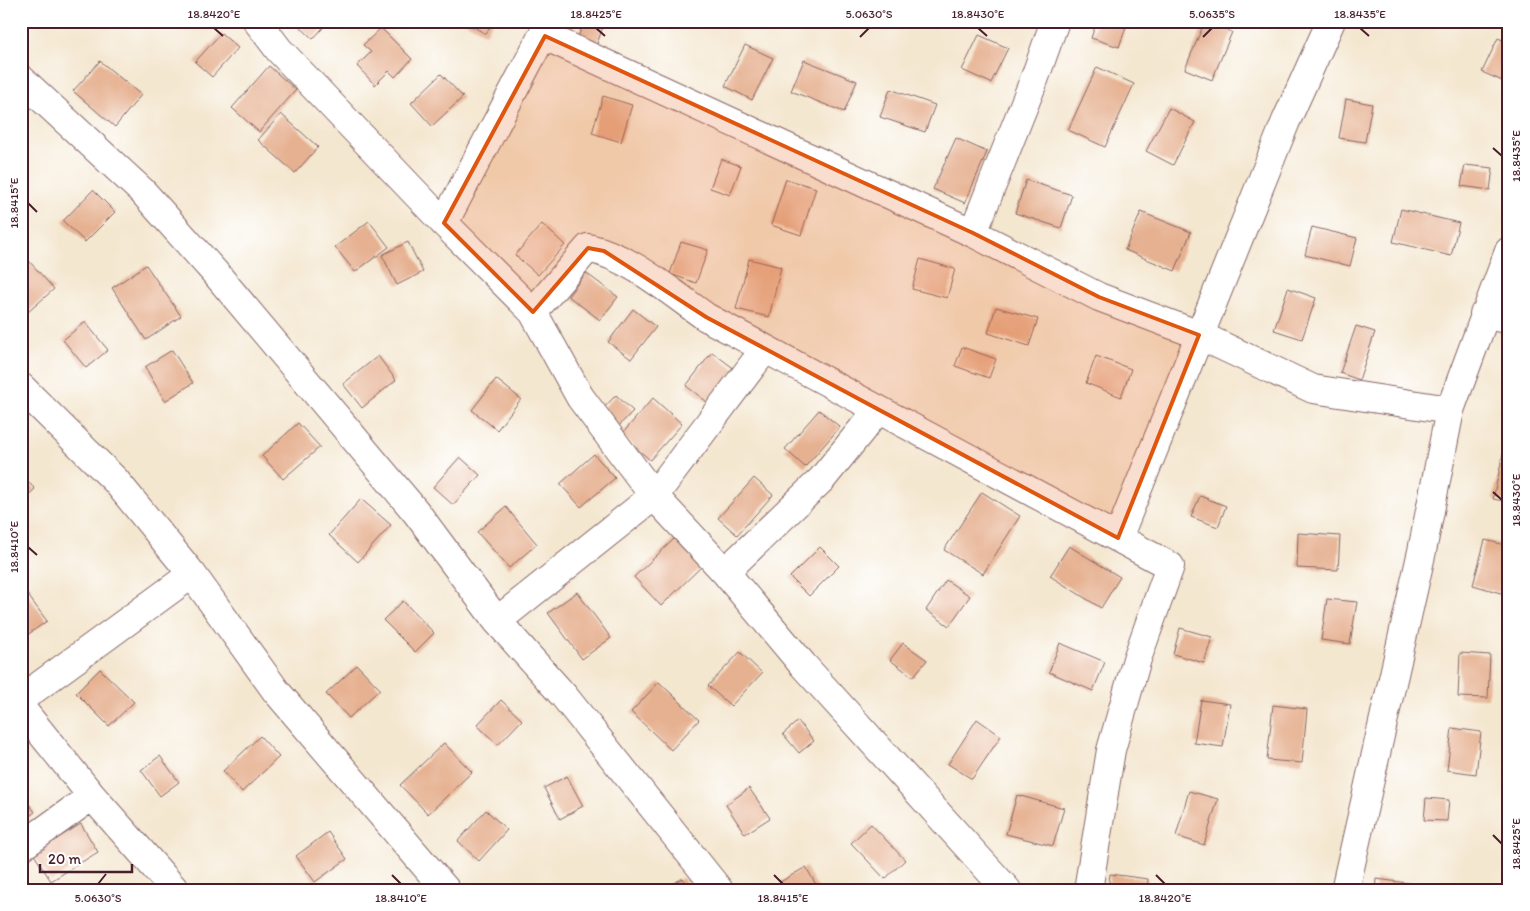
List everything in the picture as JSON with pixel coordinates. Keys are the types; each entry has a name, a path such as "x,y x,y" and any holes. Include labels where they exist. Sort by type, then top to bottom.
{"street":[{"path":"257,21 280,50 444,223 533,312 580,397 654,496 725,572 803,665 1007,890"},
{"path":"974,233 1055,21"},
{"path":"1118,538 1286,122 1331,21"},
{"path":"444,223 548,28 974,233 1099,297 1199,335 1313,389 1450,410"},
{"path":"21,79 142,192 218,276 416,512 497,621 564,696 719,890"},
{"path":"533,312 588,248 604,251 706,317 877,411 1170,566 1136,659 1111,750 1088,890"},
{"path":"1345,890 1422,551 1450,410 1496,317 1509,251"},
{"path":"497,621 654,496 765,349"},
{"path":"21,387 116,481 192,574 276,691 446,890"},
{"path":"725,572 822,478 877,411"},
{"path":"21,699 192,574"},
{"path":"21,708 92,796 175,890"},
{"path":"21,847 92,796"}],"highlighted area":[{"path":"545,36 973,233 1099,297 1199,335 1118,538 706,317 604,251 588,248 533,312 444,223"}],"building":[{"path":"294,21 329,21 313,39"},
{"path":"463,21 493,21 486,34"},
{"path":"584,21 605,21 597,44 578,37"},
{"path":"1097,21 1128,21 1119,47 1091,38"},
{"path":"1205,21 1232,32 1212,80 1185,69"},
{"path":"381,28 412,59 395,77 389,71 375,85 357,66 371,52 363,45"},
{"path":"221,33 238,48 212,77 195,62"},
{"path":"979,35 1008,48 991,83 962,70"},
{"path":"1498,38 1509,43 1509,84 1482,72"},
{"path":"745,45 773,58 752,100 725,86"},
{"path":"804,60 857,81 844,112 791,91"},
{"path":"100,61 141,95 115,127 73,91"},
{"path":"269,66 296,90 259,132 232,108"},
{"path":"1097,67 1134,84 1105,147 1068,130"},
{"path":"441,74 463,97 432,126 411,103"},
{"path":"890,89 935,105 925,132 880,117"},
{"path":"603,96 632,105 621,142 592,133"},
{"path":"1346,99 1372,104 1365,142 1339,138"},
{"path":"1169,108 1195,122 1173,165 1146,151"},
{"path":"281,114 318,147 295,173 258,140"},
{"path":"956,138 987,152 965,203 933,189"},
{"path":"721,159 741,166 730,195 710,188"},
{"path":"1465,165 1493,168 1490,190 1461,186"},
{"path":"786,179 816,188 801,235 771,225"},
{"path":"1026,180 1072,195 1061,228 1015,213"},
{"path":"93,190 115,212 85,242 63,221"},
{"path":"1401,209 1459,223 1451,256 1393,242"},
{"path":"1141,212 1191,232 1175,271 1125,250"},
{"path":"369,221 389,247 355,272 335,247"},
{"path":"542,224 565,245 538,275 515,255"},
{"path":"1312,227 1357,238 1350,266 1305,255"},
{"path":"408,242 423,272 397,285 382,255"},
{"path":"681,242 708,250 696,283 670,274"},
{"path":"21,252 54,289 28,312 21,305"},
{"path":"749,259 781,267 769,317 736,309"},
{"path":"920,259 955,269 947,298 912,289"},
{"path":"146,265 181,316 146,340 112,288"},
{"path":"586,273 618,297 600,320 568,296"},
{"path":"1288,288 1316,298 1302,339 1274,330"},
{"path":"996,307 1038,319 1029,346 988,333"},
{"path":"633,309 656,327 631,359 608,342"},
{"path":"85,322 108,350 86,368 63,340"},
{"path":"1356,326 1375,332 1359,380 1340,373"},
{"path":"962,347 996,359 989,378 955,366"},
{"path":"172,350 193,383 165,401 145,367"},
{"path":"712,352 736,370 710,404 686,386"},
{"path":"378,356 396,380 362,408 343,384"},
{"path":"1096,356 1131,369 1121,397 1086,383"},
{"path":"496,379 521,399 497,430 472,410"},
{"path":"616,395 633,411 615,430 598,414"},
{"path":"653,398 682,424 650,460 621,435"},
{"path":"819,410 840,427 805,467 785,449"},
{"path":"298,423 320,447 283,479 262,456"},
{"path":"594,454 615,478 581,507 560,484"},
{"path":"1503,454 1509,455 1509,502 1493,499"},
{"path":"460,457 480,475 453,505 433,487"},
{"path":"21,475 35,489 21,502"},
{"path":"754,478 773,495 737,535 718,518"},
{"path":"982,492 1020,516 983,574 944,550"},
{"path":"1200,496 1226,506 1218,527 1191,517"},
{"path":"361,499 391,525 358,562 329,535"},
{"path":"506,507 537,544 509,568 477,532"},
{"path":"1298,533 1340,536 1338,570 1297,568"},
{"path":"674,539 701,567 661,606 634,577"},
{"path":"1485,540 1509,546 1509,577 1504,594 1473,585"},
{"path":"1069,546 1120,577 1101,608 1050,576"},
{"path":"820,547 839,566 809,596 790,577"},
{"path":"946,580 970,596 949,626 926,610"},
{"path":"21,586 47,621 23,638 21,635"},
{"path":"577,592 611,638 582,659 548,613"},
{"path":"1327,599 1357,602 1350,644 1321,640"},
{"path":"403,601 434,633 415,652 383,620"},
{"path":"1180,628 1212,637 1204,663 1173,654"},
{"path":"903,643 927,660 913,677 890,660"},
{"path":"1060,643 1105,662 1093,691 1049,672"},
{"path":"740,652 762,673 731,706 708,686"},
{"path":"1460,653 1490,655 1488,698 1458,697"},
{"path":"357,665 380,689 349,718 326,694"},
{"path":"100,669 134,702 109,726 76,693"},
{"path":"659,682 699,720 671,750 631,712"},
{"path":"501,700 522,720 498,745 477,725"},
{"path":"1201,700 1230,704 1223,747 1194,743"},
{"path":"1273,705 1307,709 1302,763 1267,760"},
{"path":"977,719 1001,736 972,779 948,764"},
{"path":"798,721 814,741 799,753 783,734"},
{"path":"1452,728 1481,732 1476,774 1447,770"},
{"path":"260,736 279,757 242,792 223,771"},
{"path":"444,743 472,772 428,814 400,785"},
{"path":"160,756 179,782 160,796 141,770"},
{"path":"567,776 583,806 560,819 544,788"},
{"path":"749,788 770,818 745,834 726,805"},
{"path":"1189,791 1218,799 1204,845 1176,836"},
{"path":"21,794 35,812 21,823"},
{"path":"1017,795 1064,808 1053,846 1006,834"},
{"path":"1426,798 1449,800 1447,821 1424,820"},
{"path":"486,810 507,830 479,861 458,841"},
{"path":"81,824 98,852 51,881 33,853"},
{"path":"871,824 905,860 885,879 851,843"},
{"path":"328,832 347,859 315,882 296,856"},
{"path":"806,867 819,890 785,890 780,882"},
{"path":"1110,874 1148,879 1147,890 1108,890"},
{"path":"683,878 689,890 660,890"},
{"path":"1376,879 1423,885 1422,890 1375,890"},
{"path":"1304,887 1304,890 1275,890 1275,888"}]}
